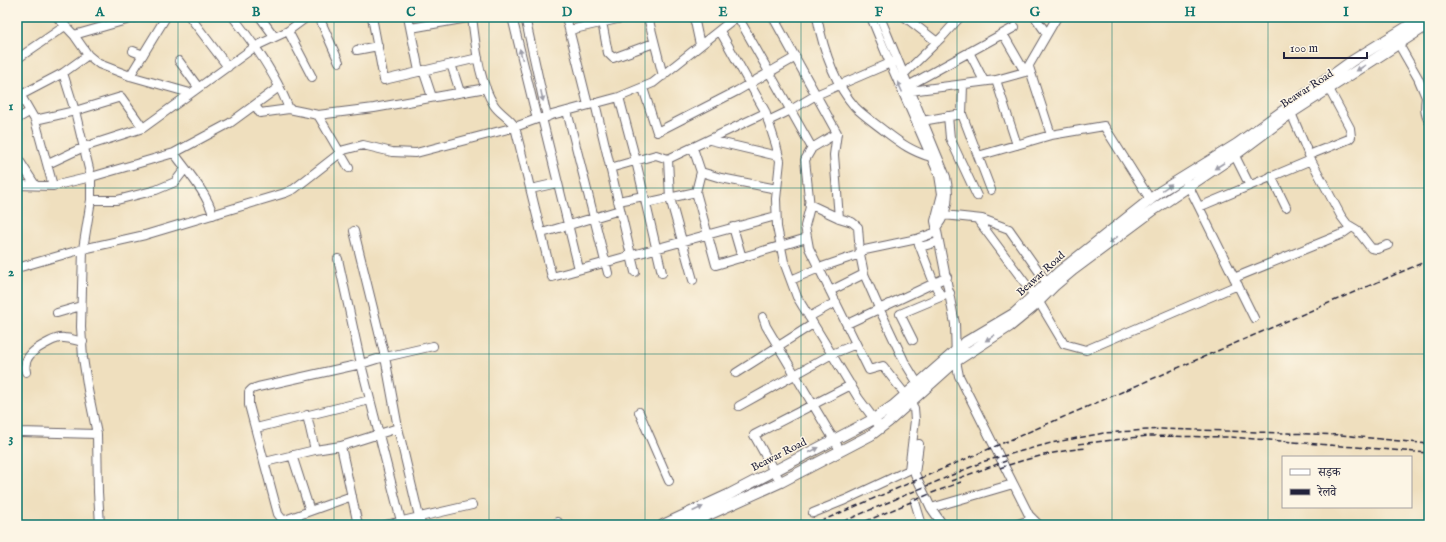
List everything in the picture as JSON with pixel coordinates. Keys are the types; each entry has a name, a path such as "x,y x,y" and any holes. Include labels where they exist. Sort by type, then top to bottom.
{"main road":[{"name":"Beawar Road","path":"663,525 728,495 834,440 878,423 955,356 972,338 1015,313 1054,286 1073,270 1188,186 1341,69 1423,17"},
{"name":"Beawar Road","path":"1037,298 1047,283 1150,200 1184,176 1232,152 1429,24"},
{"name":"Beawar Road","path":"908,398 918,384 955,356"},
{"name":"Beawar Road","path":"686,525 781,482 872,434 878,423"}],"street":[{"path":"57,17 74,35 88,55 99,64 130,76 190,93"},
{"path":"74,35 137,17"},
{"path":"130,76 166,17"},
{"path":"190,17 228,67"},
{"path":"233,17 256,46 283,93 289,109"},
{"path":"260,17 274,36"},
{"path":"48,164 84,147 143,128 256,46 274,36 288,31 305,17"},
{"path":"319,17 339,62"},
{"path":"372,17 384,80 421,70 478,58"},
{"path":"408,17 421,70 432,97"},
{"path":"411,28 472,17 478,58 486,88 497,108 512,122 515,127 552,277 776,216"},
{"path":"512,17 528,83 542,118"},
{"path":"525,17 535,63 542,118 579,269"},
{"path":"566,17 610,168 635,272"},
{"path":"570,30 626,17"},
{"path":"648,17 663,76"},
{"path":"694,17 700,45"},
{"path":"17,268 83,249 145,235 262,199 273,197 294,189 340,153 350,148 363,145 392,152 416,153 515,127 619,97 643,88 663,76 737,17 812,148"},
{"path":"817,17 821,35 836,78 855,107 916,153 931,157"},
{"path":"871,17 893,62 939,175 942,189 942,200 936,218 936,230 947,277 955,324 955,356 959,376 1029,515 1036,522"},
{"path":"880,17 893,62 903,75 946,177 948,186 948,199 944,215 936,230 918,243"},
{"path":"905,17 937,42"},
{"path":"903,75 960,17"},
{"path":"1035,17 1047,34"},
{"path":"909,89 996,80 1027,70 1057,17"},
{"path":"777,18 837,134 834,155 839,218"},
{"path":"602,22 608,53 613,58 654,43"},
{"path":"17,59 65,26"},
{"path":"909,89 969,52 1016,27"},
{"path":"720,30 767,117 780,161 776,216 784,262 797,297 851,385 878,423"},
{"path":"288,31 312,77"},
{"path":"1003,34 1027,70 1051,135"},
{"path":"1398,43 1418,78 1427,99 1424,107 1427,119 1429,121"},
{"path":"357,50 378,46"},
{"path":"133,51 143,55"},
{"path":"969,52 984,81"},
{"path":"54,186 34,120 19,92 62,73 88,55"},
{"path":"643,88 656,132 749,84 796,57"},
{"path":"179,61 198,87"},
{"path":"610,168 656,155 668,159 767,117 790,110 816,95 893,62"},
{"path":"528,83 535,63"},
{"path":"450,64 460,92"},
{"path":"62,73 75,111 91,177 91,200 83,249 81,328 83,358 88,390 98,434 98,492 100,525"},
{"path":"996,80 1017,145"},
{"path":"963,84 962,114 991,190"},
{"path":"17,185 54,186 174,153 230,123 279,87"},
{"path":"255,105 260,113 289,109 318,115 374,108 486,88"},
{"path":"1199,207 1250,186 1349,139 1351,137 1350,128 1329,89"},
{"path":"34,120 75,111 121,97 143,128"},
{"path":"619,97 636,161 662,273"},
{"path":"567,111 608,273"},
{"path":"17,119 29,112"},
{"path":"1291,113 1310,158 1341,216 1347,224 1357,230 1374,249 1380,249 1388,245"},
{"path":"922,121 962,114"},
{"path":"318,115 349,168"},
{"path":"948,116 950,138 977,196"},
{"path":"978,156 1051,135 1104,126 1150,200"},
{"path":"814,512 845,500 909,470 915,420 914,408 884,366 869,370 809,248 804,226 810,207 805,160 812,148 837,134"},
{"path":"710,140 778,156"},
{"path":"693,148 701,172 696,192 716,265 807,238"},
{"path":"1232,152 1250,186"},
{"path":"174,153 208,201 213,215"},
{"path":"17,157 35,185"},
{"path":"668,159 670,198 693,280"},
{"path":"91,200 117,200 156,190 175,182 185,169"},
{"path":"701,172 722,178 777,189"},
{"path":"1184,176 1254,318"},
{"path":"1271,176 1286,207"},
{"path":"531,190 557,183"},
{"path":"618,201 670,198 696,192"},
{"path":"809,204 839,218 852,222 858,227 864,274 904,361 918,384"},
{"path":"542,233 620,210"},
{"path":"944,215 978,220 982,219 1009,229 1047,283"},
{"path":"978,220 1037,298 1064,344 1086,350 1342,234 1352,227"},
{"path":"733,227 742,258"},
{"path":"354,232 385,357 398,428 420,521"},
{"path":"791,280 860,252 918,243 938,242"},
{"path":"918,243 934,283 941,296"},
{"path":"338,259 361,364 401,521"},
{"path":"830,291 864,274"},
{"path":"847,324 947,277"},
{"path":"913,340 900,314 950,293"},
{"path":"809,317 836,302"},
{"path":"57,313 81,306"},
{"path":"763,317 766,326 840,450"},
{"path":"736,373 814,324"},
{"path":"26,372 25,365 27,358 40,346 59,338 82,342"},
{"path":"739,406 832,354 856,344"},
{"path":"352,496 310,511 288,522 282,519 278,514 249,405 249,392 258,387 433,346"},
{"path":"781,482 754,435 851,385"},
{"path":"256,428 370,400"},
{"path":"639,412 669,481"},
{"path":"307,415 315,450"},
{"path":"265,462 315,450 341,446 398,428"},
{"path":"17,430 20,432 98,434"},
{"path":"919,444 915,474 931,508 943,525"},
{"path":"341,446 358,525"},
{"path":"292,455 310,511"},
{"path":"931,508 1013,484"},
{"path":"915,502 922,525"},
{"path":"385,525 401,521 420,521 472,505"},
{"path":"1015,525 1036,522"}],"railway":[{"path":"812,525 1429,260"},
{"path":"835,525 985,461 1051,443 1104,433 1162,429 1197,430 1341,435 1429,444"},
{"path":"1078,444 1148,436 1231,437 1429,453"},
{"path":"1000,468 1043,455 1086,448"},
{"path":"951,481 1006,461"},
{"path":"857,525 961,482"}]}
